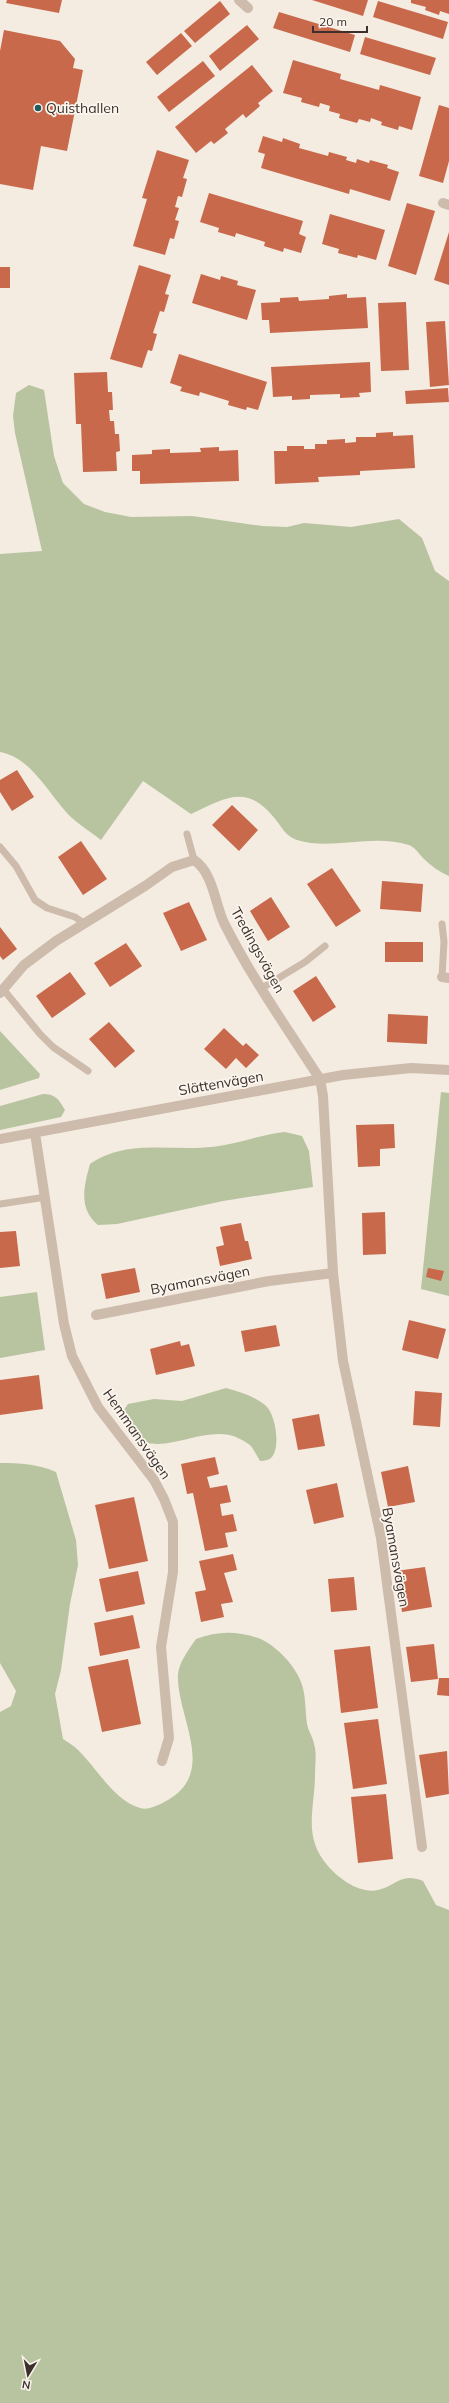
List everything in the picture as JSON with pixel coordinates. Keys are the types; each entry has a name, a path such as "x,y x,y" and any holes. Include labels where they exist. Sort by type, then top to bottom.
{"street":[{"path":"239,0 248,8"},
{"path":"1,991 24,965 56,941 85,924 172,867 194,860"},
{"name":"Tredingsvägen","path":"194,860 205,871 223,922 262,988 320,1079"},
{"name":"Slättenvägen","path":"0,1139 320,1079 378,1070 449,1070"},
{"name":"Byamansvägen","path":"320,1079 323,1096 333,1273 343,1361 381,1538 422,1847"},
{"name":"Hemmansvägen","path":"35,1133 46,1197 64,1324 75,1365 98,1407 154,1480 164,1499 173,1522 173,1572 161,1648 170,1738 162,1761"},
{"name":"Byamansvägen","path":"96,1315 269,1281 333,1273"}],"lane":[{"path":"187,834 194,852 194,860"},
{"path":"0,847 16,866 35,900 47,908 75,917 85,924"},
{"path":"442,924 445,978"},
{"path":"262,988 305,962 325,946"},
{"path":"1,991 53,1047 72,1058 88,1071"},
{"path":"0,1204 46,1197"}],"green space":[{"path":"29,385 44,390 54,456 63,483 84,504 105,512 131,517 192,516 262,526 287,527 304,523 351,527 399,519 422,538 435,571 449,581 449,876 439,871 424,859 416,849 409,845 380,841 324,844 297,840 293,839 283,829 265,808 256,801 246,797 226,799 191,814 143,781 101,840 71,817 38,776 29,768 11,755 0,752 0,554 42,551 15,433 13,416 16,393"},
{"path":"0,1031 40,1074 39,1078 0,1090"},
{"path":"441,1092 449,1093 449,1296 421,1289"},
{"path":"43,1094 54,1096 59,1101 65,1110 61,1117 0,1130 0,1106"},
{"path":"285,1132 302,1136 309,1151 313,1187 223,1201 117,1224 98,1225 87,1211 84,1196 90,1164 105,1156 136,1148 202,1148 219,1146"},
{"path":"37,1292 45,1350 0,1358 0,1297"},
{"path":"226,1388 252,1397 269,1409 276,1431 276,1447 270,1459 260,1461 249,1444 240,1439 224,1434 208,1435 159,1444 144,1442 131,1434 119,1417 128,1404 154,1399 182,1401"},
{"path":"0,1463 29,1464 56,1472 76,1540 78,1565 70,1604 61,1670 55,1694 63,1739 78,1750 122,1799 143,1809 154,1807 168,1800 183,1788 190,1774 193,1758 191,1742 179,1690 178,1674 183,1660 196,1639 219,1633 235,1633 258,1638 271,1645 284,1657 295,1671 302,1685 307,1724 313,1741 316,1759 312,1833 320,1855 338,1876 357,1888 364,1890 378,1890 409,1878 423,1881 436,1905 449,1910 449,2403 0,2403 0,1712 11,1706 16,1691 0,1663"}],"building":[{"path":"7,0 62,0 59,13 6,3"},
{"path":"312,0 368,0 363,16"},
{"path":"411,0 449,0 449,14 440,11 439,15 425,10 426,7 411,3"},
{"path":"220,1 230,14 195,43 184,31"},
{"path":"378,1 448,22 443,39 373,17"},
{"path":"279,12 355,35 350,52 273,28"},
{"path":"247,25 259,39 220,71 209,56"},
{"name":"Quisthallen","path":"4,30 60,41 75,59 73,68 83,70 67,151 41,146 33,190 0,184 0,51"},
{"path":"181,33 192,46 157,75 146,62"},
{"path":"365,37 436,58 430,75 360,54"},
{"path":"293,60 341,74 340,79 379,90 380,85 421,97 412,130 399,126 398,130 381,125 382,122 371,118 370,122 359,119 357,123 339,118 340,114 329,111 330,106 320,103 319,107 301,102 302,98 283,93"},
{"path":"203,61 215,76 169,112 157,97"},
{"path":"252,65 273,91 258,103 260,106 246,118 243,114 225,129 228,133 214,144 211,141 196,153 175,127"},
{"path":"439,105 449,108 449,161 443,183 419,176"},
{"path":"263,136 282,142 283,138 300,144 299,148 328,156 329,152 347,157 346,160 356,163 357,159 369,163 370,160 388,165 387,168 399,172 390,201 350,189 349,194 261,168 265,154 258,152"},
{"path":"157,150 189,160 183,178 187,179 182,197 178,196 175,207 179,208 175,220 179,221 174,239 170,238 165,255 133,246 147,199 142,198"},
{"path":"209,193 303,221 299,234 306,237 301,253 284,248 283,252 264,246 265,242 236,233 235,237 218,232 219,228 200,222"},
{"path":"407,203 435,211 416,275 388,266"},
{"path":"330,214 385,230 376,260 358,255 357,258 338,253 339,249 322,244"},
{"path":"449,232 449,285 434,280"},
{"path":"139,265 171,275 165,294 169,295 164,312 160,311 153,333 157,334 152,351 148,350 142,368 110,359"},
{"path":"0,267 10,267 10,288 0,288"},
{"path":"201,274 220,280 221,276 238,281 237,285 256,290 247,320 192,303"},
{"path":"347,294 347,298 366,297 368,328 270,333 269,320 262,320 261,303 280,302 280,298 298,297 299,301 329,299 329,296"},
{"path":"406,302 409,370 381,371 378,303"},
{"path":"445,321 449,385 430,387 426,322"},
{"path":"179,354 267,382 258,410 247,407 246,410 228,405 229,401 200,392 199,396 180,391 182,387 170,383"},
{"path":"370,362 371,392 359,393 360,397 340,398 340,394 310,395 310,399 292,400 292,396 273,397 271,367"},
{"path":"107,372 108,392 112,392 113,410 109,410 110,421 114,421 115,434 119,434 120,451 116,452 117,471 83,472 81,424 76,424 74,373"},
{"path":"448,388 449,402 406,404 405,391"},
{"path":"393,432 393,436 413,435 415,468 360,471 360,475 318,477 319,482 275,484 274,451 287,451 287,446 304,446 304,449 315,449 315,444 327,444 327,440 345,439 345,443 356,442 356,437 376,437 376,433"},
{"path":"219,447 219,451 238,450 239,481 140,484 140,471 132,471 132,455 152,454 152,450 170,449 170,453 201,452 200,448"},
{"path":"17,770 34,797 12,811 0,792 0,780"},
{"path":"232,805 258,830 239,851 212,825"},
{"path":"81,841 107,879 83,895 58,857"},
{"path":"332,868 361,911 336,927 307,884"},
{"path":"382,881 423,884 421,912 380,909"},
{"path":"271,897 290,927 268,941 250,911"},
{"path":"189,902 207,940 181,951 163,913"},
{"path":"0,927 17,949 3,960 0,956"},
{"path":"385,942 423,942 423,962 385,962"},
{"path":"126,943 142,966 110,987 94,963"},
{"path":"70,972 86,994 52,1018 36,996"},
{"path":"316,976 336,1007 313,1022 293,991"},
{"path":"388,1014 428,1016 427,1044 387,1042"},
{"path":"109,1022 135,1051 115,1068 89,1039"},
{"path":"224,1028 243,1046 246,1043 259,1055 246,1068 236,1058 226,1069 204,1049"},
{"path":"394,1124 395,1148 380,1149 380,1166 358,1167 356,1125"},
{"path":"385,1212 386,1254 363,1255 362,1213"},
{"path":"241,1223 245,1241 248,1241 252,1259 220,1266 216,1247 224,1245 220,1227"},
{"path":"16,1231 20,1266 0,1268 0,1232"},
{"path":"135,1268 140,1292 106,1299 101,1274"},
{"path":"428,1268 444,1271 441,1281 426,1277"},
{"path":"409,1320 446,1329 438,1359 402,1350"},
{"path":"276,1325 280,1346 245,1352 241,1331"},
{"path":"180,1341 181,1346 189,1344 195,1366 156,1375 150,1349"},
{"path":"39,1375 43,1409 0,1415 0,1380"},
{"path":"415,1391 442,1393 440,1427 413,1425"},
{"path":"319,1414 325,1446 298,1450 292,1419"},
{"path":"215,1457 219,1474 207,1477 210,1488 227,1485 231,1502 220,1504 222,1516 233,1514 237,1531 225,1533 228,1547 205,1551 193,1493 187,1494 181,1464"},
{"path":"408,1466 415,1502 388,1507 381,1472"},
{"path":"337,1483 344,1517 314,1524 306,1490"},
{"path":"134,1497 148,1561 109,1569 95,1505"},
{"path":"233,1554 237,1570 224,1573 233,1602 221,1604 224,1617 201,1622 195,1592 206,1590 199,1561"},
{"path":"425,1567 432,1607 402,1612 396,1571"},
{"path":"138,1571 145,1604 106,1612 99,1579"},
{"path":"354,1577 357,1610 331,1612 328,1579"},
{"path":"133,1615 140,1648 100,1656 94,1623"},
{"path":"434,1644 438,1679 411,1682 406,1647"},
{"path":"370,1646 378,1708 341,1713 334,1650"},
{"path":"128,1659 141,1724 102,1732 88,1667"},
{"path":"439,1678 449,1678 449,1696 437,1695"},
{"path":"378,1719 387,1784 353,1789 344,1723"},
{"path":"447,1751 449,1794 426,1798 419,1755"},
{"path":"386,1794 393,1859 358,1863 351,1797"}],"place":[{"name":"Quisthallen","path":"38,108"}]}
